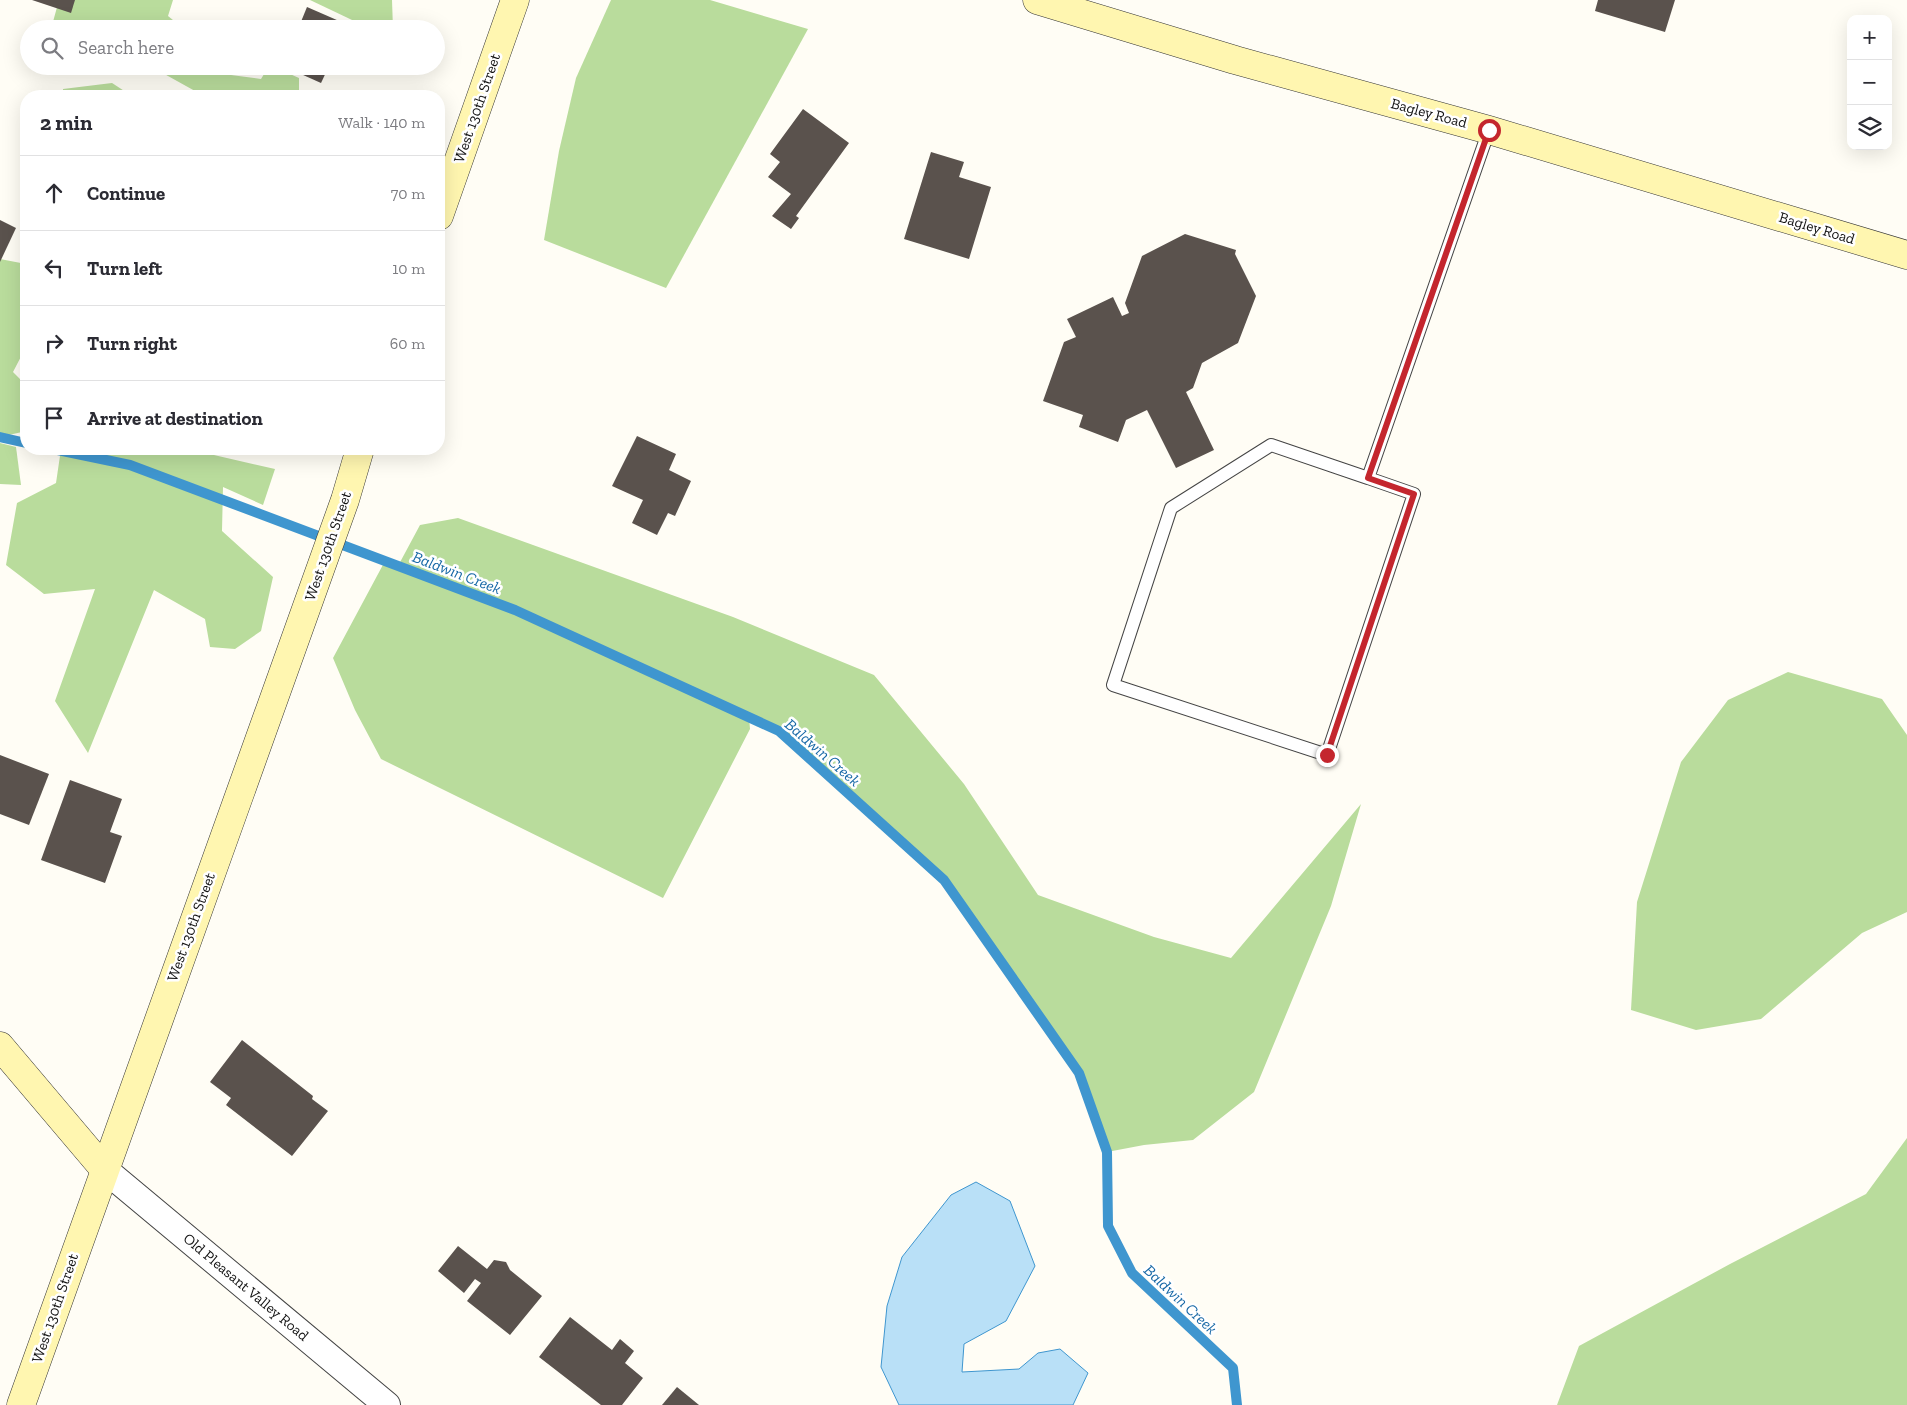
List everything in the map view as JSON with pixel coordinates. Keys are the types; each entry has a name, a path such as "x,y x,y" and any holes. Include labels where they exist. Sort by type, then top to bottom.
{"main road":[{"name":"West 130th Street","path":"445,199 515,0"},
{"name":"Bagley Road","path":"1036,0 1235,60 1489,130 1907,255"},
{"name":"West 130th Street","path":"21,1405 345,500 358,455"},
{"path":"0,1046 104,1169"}],"street":[{"name":"Old Pleasant Valley Road","path":"104,1169 387,1405"}],"lane":[{"path":"1368,478 1489,130"},
{"path":"1271,445 1368,478 1414,494 1327,755 1113,685 1171,508 1271,445"}],"green space":[{"path":"59,0 173,0 168,16 173,20 53,20"},
{"path":"310,0 392,0 393,20 352,20"},
{"path":"611,0 710,0 808,29 666,288 544,240 559,151 576,78"},
{"path":"166,75 231,75 261,79 263,75 292,75 299,78 299,90 193,90"},
{"path":"112,83 123,90 63,90"},
{"path":"0,259 20,263 20,359 13,372 20,379 20,432 0,437"},
{"path":"0,443 16,447 21,485 0,484"},
{"path":"60,455 214,455 275,469 263,505 223,487 222,531 273,577 261,631 235,649 210,647 205,619 154,590 88,753 55,701 95,589 44,594 6,565 17,503 56,483"},
{"path":"458,518 733,617 874,675 964,784 1038,895 1154,937 1231,958 1361,804 1331,906 1254,1092 1193,1140 1144,1145 1107,1152 1079,1073 944,880 779,731 749,717 750,729 663,898 381,759 355,710 333,658 385,561 398,566 420,525"},
{"path":"1788,672 1882,699 1907,735 1907,912 1862,933 1761,1019 1696,1030 1631,1010 1637,902 1681,762 1728,700"},
{"path":"1907,1138 1907,1405 1557,1405 1579,1346 1730,1264 1866,1194"}],"water":[{"path":"976,1182 1010,1201 1035,1266 1006,1321 964,1344 962,1372 1019,1369 1038,1353 1060,1349 1088,1373 1073,1405 899,1405 881,1367 887,1306 902,1257 951,1195"}],"building":[{"path":"32,0 75,0 71,13"},
{"path":"1598,0 1675,0 1665,32 1595,11"},
{"path":"307,7 337,20 302,20"},
{"path":"303,75 325,75 321,83"},
{"path":"803,109 849,143 796,216 799,218 791,229 772,216 791,194 768,177 780,162 770,154"},
{"path":"931,152 964,162 959,177 991,187 969,259 904,239"},
{"path":"0,220 16,228 0,262"},
{"path":"1185,234 1236,250 1235,254 1256,296 1238,343 1202,363 1193,388 1186,392 1214,450 1176,468 1147,410 1126,420 1118,442 1079,427 1083,415 1043,401 1064,342 1076,337 1067,319 1113,297 1122,316 1129,313 1125,303 1142,256"},
{"path":"637,436 676,454 669,470 691,481 675,516 668,513 657,535 632,523 643,500 612,486"},
{"path":"0,755 49,774 29,825 0,814"},
{"path":"70,780 122,799 110,832 122,836 105,883 41,860"},
{"path":"242,1040 313,1096 312,1099 328,1111 292,1156 226,1105 231,1098 210,1082"},
{"path":"458,1246 487,1269 494,1260 506,1262 510,1270 542,1296 510,1335 467,1301 481,1283 475,1279 464,1293 438,1271"},
{"path":"570,1317 612,1350 620,1339 634,1351 625,1363 643,1378 622,1405 601,1405 539,1357"},
{"path":"677,1387 699,1405 662,1405"}],"waterway":[{"name":"Baldwin Creek","path":"0,437 20,442"},
{"name":"Baldwin Creek","path":"82,455 130,465 515,610 779,731 944,880 1079,1073 1107,1152 1108,1226 1132,1273 1233,1368 1237,1405"}],"route":[{"path":"1327,755 1414,494 1368,478 1489,130"}]}
